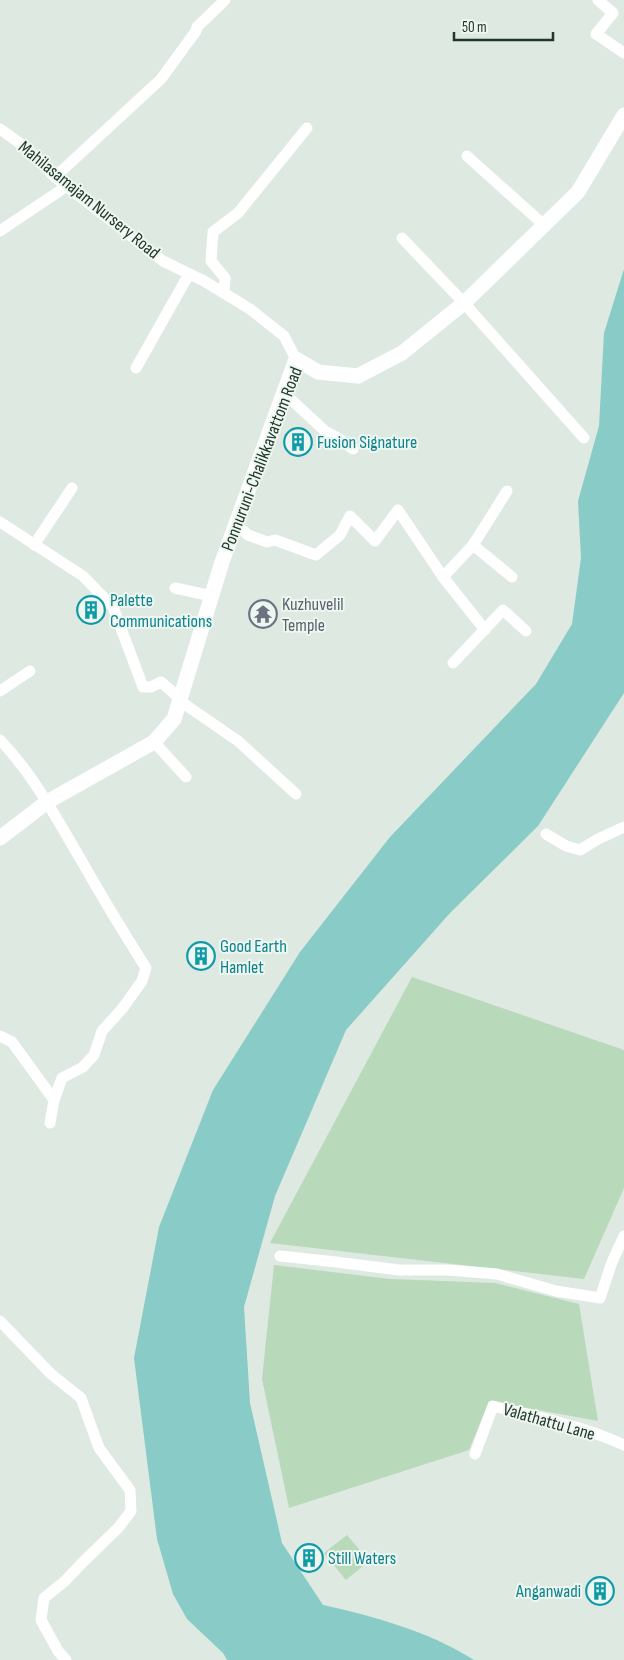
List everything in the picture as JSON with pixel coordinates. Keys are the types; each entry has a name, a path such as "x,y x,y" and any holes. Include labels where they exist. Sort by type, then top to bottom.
{"street":[{"path":"55,177 161,79 197,27 225,0"},
{"path":"598,0 613,13 596,34 624,53"},
{"name":"Ponnuruni-Chalikkavattom Road","path":"0,838 47,802 154,742 174,719 236,524 296,359 318,372 358,376 402,353 464,303 578,192 624,114"},
{"path":"224,293 226,278 210,261 213,232 238,213 307,128"},
{"name":"Mahilasamajam Nursery Road","path":"0,129 25,147 55,177 163,261 250,309 284,336 296,359"},
{"path":"467,156 544,225"},
{"path":"0,231 67,186"},
{"path":"402,238 464,303 584,438"},
{"path":"136,368 189,274"},
{"path":"284,393 325,431 353,449"},
{"path":"34,545 72,488"},
{"path":"443,577 473,545 507,491"},
{"path":"236,524 248,535 267,542 275,540 316,556 340,535 350,516 375,541 398,510 443,577 484,630"},
{"path":"0,522 83,576 113,606 143,687 152,687 161,682 180,701 238,741 296,794"},
{"path":"473,545 512,577"},
{"path":"174,588 212,596"},
{"path":"453,663 503,610 526,631"},
{"path":"0,691 30,670"},
{"path":"0,740 15,755 47,802 113,916 146,968 142,981 122,1009 102,1031 94,1055 83,1067 62,1078 54,1100 50,1123"},
{"path":"154,742 186,778"},
{"path":"546,834 566,846 580,850 624,827"},
{"path":"0,1036 12,1042 54,1100"},
{"path":"280,1256 399,1270 448,1270 497,1274 556,1291 600,1298 612,1262 624,1236"},
{"path":"0,1321 51,1374 82,1398 99,1448 130,1490 132,1510 119,1527 66,1581 44,1598 41,1620 58,1651 66,1660"},
{"name":"Valathattu Lane","path":"476,1454 493,1406 559,1423 611,1439 624,1445"}],"green space":[{"path":"412,977 624,1050 624,1188 584,1279 270,1243"},
{"path":"274,1265 390,1279 495,1283 579,1304 598,1421 489,1401 469,1450 289,1508 262,1379"},
{"path":"347,1535 369,1561 346,1580 324,1553"}],"water":[{"path":"624,269 624,693 538,826 450,913 346,1030 275,1196 244,1307 250,1403 282,1543 323,1605 401,1626 438,1641 474,1660 227,1660 223,1653 187,1619 173,1594 157,1539 134,1358 159,1227 213,1090 300,952 390,837 536,684 572,624 581,558 578,501 599,426 604,333"}],"place":[{"name":"Fusion Signature","path":"298,442"},
{"name":"Palette Communications","path":"91,610"},
{"name":"Kuzhuvelil Temple","path":"263,614"},
{"name":"Good Earth Hamlet","path":"201,956"},
{"name":"Still Waters","path":"309,1558"},
{"name":"Anganwadi","path":"600,1591"}]}
